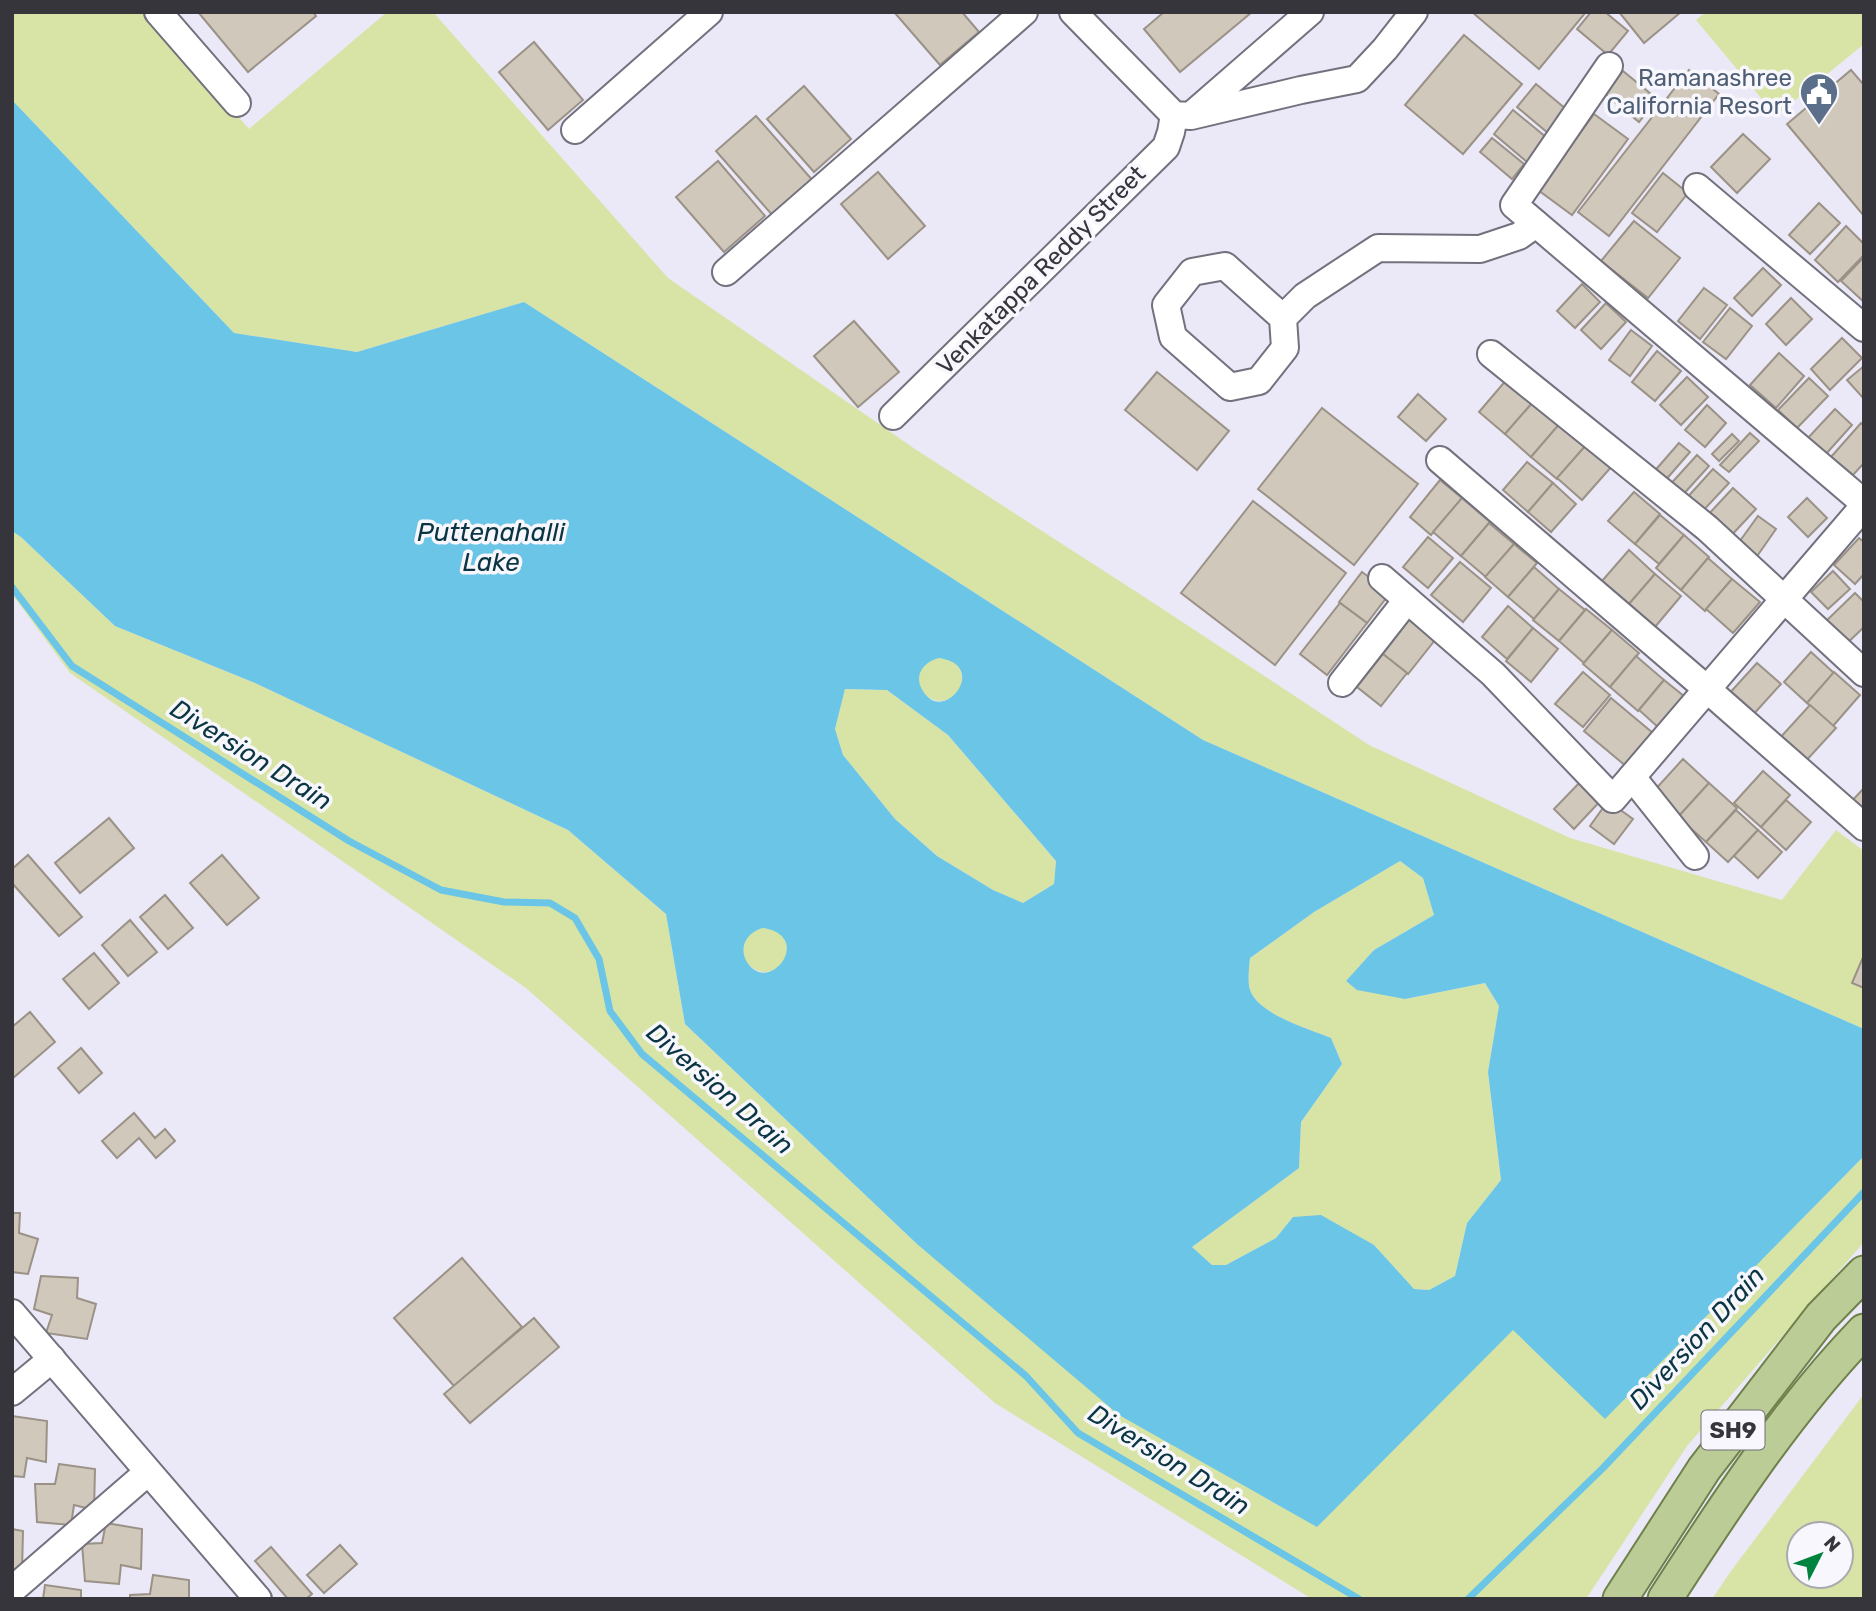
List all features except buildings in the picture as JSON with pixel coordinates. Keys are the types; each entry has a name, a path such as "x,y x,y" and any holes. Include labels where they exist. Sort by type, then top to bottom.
{"main road":[{"name":"SH9","path":"1620,1599 1704,1469 1821,1317 1864,1273"},
{"name":"SH9","path":"1665,1599 1730,1498 1790,1418 1864,1331"}],"street":[{"path":"158,12 237,103"},
{"path":"575,130 709,12"},
{"path":"726,272 1024,12"},
{"path":"1073,12 1183,116"},
{"path":"1183,116 1310,12"},
{"path":"1183,116 1357,79 1414,12"},
{"path":"1382,578 1493,674 1613,799 1864,505 1514,205 1609,66"},
{"name":"Venkatappa Reddy Street","path":"893,416 1166,146 1171,132 1183,116"},
{"path":"1698,187 1864,328"},
{"path":"1283,318 1224,266 1192,272 1166,305 1173,337 1230,387 1259,381 1285,348 1283,318 1305,296 1378,248 1480,249 1519,236 1536,224"},
{"path":"1491,354 1707,528 1864,673"},
{"path":"1440,460 1864,827"},
{"path":"1342,683 1407,600"},
{"path":"1632,777 1695,856"},
{"path":"12,1313 148,1472 242,1593"},
{"path":"12,1392 52,1359"},
{"path":"12,1590 148,1472"}],"green space":[{"path":"12,12 147,12 249,129 387,12 433,12 668,278 915,449 1369,745 1570,838 1782,900 1836,830 1864,851 1864,1029 1203,740 524,302 357,352 234,333 12,100"},
{"path":"1706,12 1863,12 1864,44 1776,116 1696,20"},
{"path":"12,531 115,626 255,683 568,830 666,914 685,1024 917,1244 1514,1330 1605,1418 1864,1156 1864,1242 1687,1446 1586,1599 1312,1599 995,1403 526,988 70,673 12,594"},
{"path":"940,657 955,664 962,679 955,694 940,701 925,694 918,679 925,664"},
{"path":"845,689 887,690 948,735 1056,861 1054,884 1023,903 993,890 937,856 895,819 843,755 835,729"},
{"path":"1400,861 1423,878 1434,915 1374,950 1346,982 1405,999 1485,983 1499,1006 1488,1072 1501,1180 1467,1223 1455,1276 1429,1290 1414,1289 1374,1245 1293,1217 1276,1238 1226,1265 1212,1265 1192,1247 1299,1168 1301,1122 1342,1064 1331,1038 1283,1019 1253,996 1249,986 1250,958 1314,912"},
{"path":"765,928 780,935 787,950 780,965 765,972 750,965 743,950 750,935"},
{"path":"1864,1394 1864,1599 1712,1599 1731,1571"}],"water":[{"name":"Puttenahalli Lake","path":"12,100 234,333 357,352 524,302 1203,740 1864,1029 1864,1156 1605,1419 1513,1330 1317,1527 1119,1415 917,1244 685,1024 666,914 568,830 255,683 115,626 12,531","holes":["939,658 954,663 961,671 962,681 958,690 951,698 942,702 932,700 920,685 921,670","845,689 887,690 948,735 1056,861 1054,884 1023,903 993,890 937,856 895,819 843,755 835,729","1400,861 1423,878 1434,915 1374,950 1346,981 1357,990 1405,999 1485,983 1499,1006 1488,1072 1501,1180 1467,1223 1455,1276 1429,1290 1414,1289 1374,1245 1321,1215 1293,1217 1276,1238 1226,1265 1212,1265 1192,1247 1299,1168 1301,1122 1342,1064 1331,1038 1271,1012 1253,996 1249,986 1250,958 1314,912","763,928 778,933 786,942 787,952 783,961 766,973 756,971 744,956 746,941"]}],"waterway":[{"name":"Diversion Drain","path":"12,587 72,666 349,841 441,890 504,902 550,903 575,918 599,959 610,1011 642,1054 1026,1376 1078,1433 1359,1599"},
{"name":"Diversion Drain","path":"1468,1599 1603,1468 1864,1192"}],"place":[{"name":"Ramanashree California Resort","path":"1819,126"}]}
